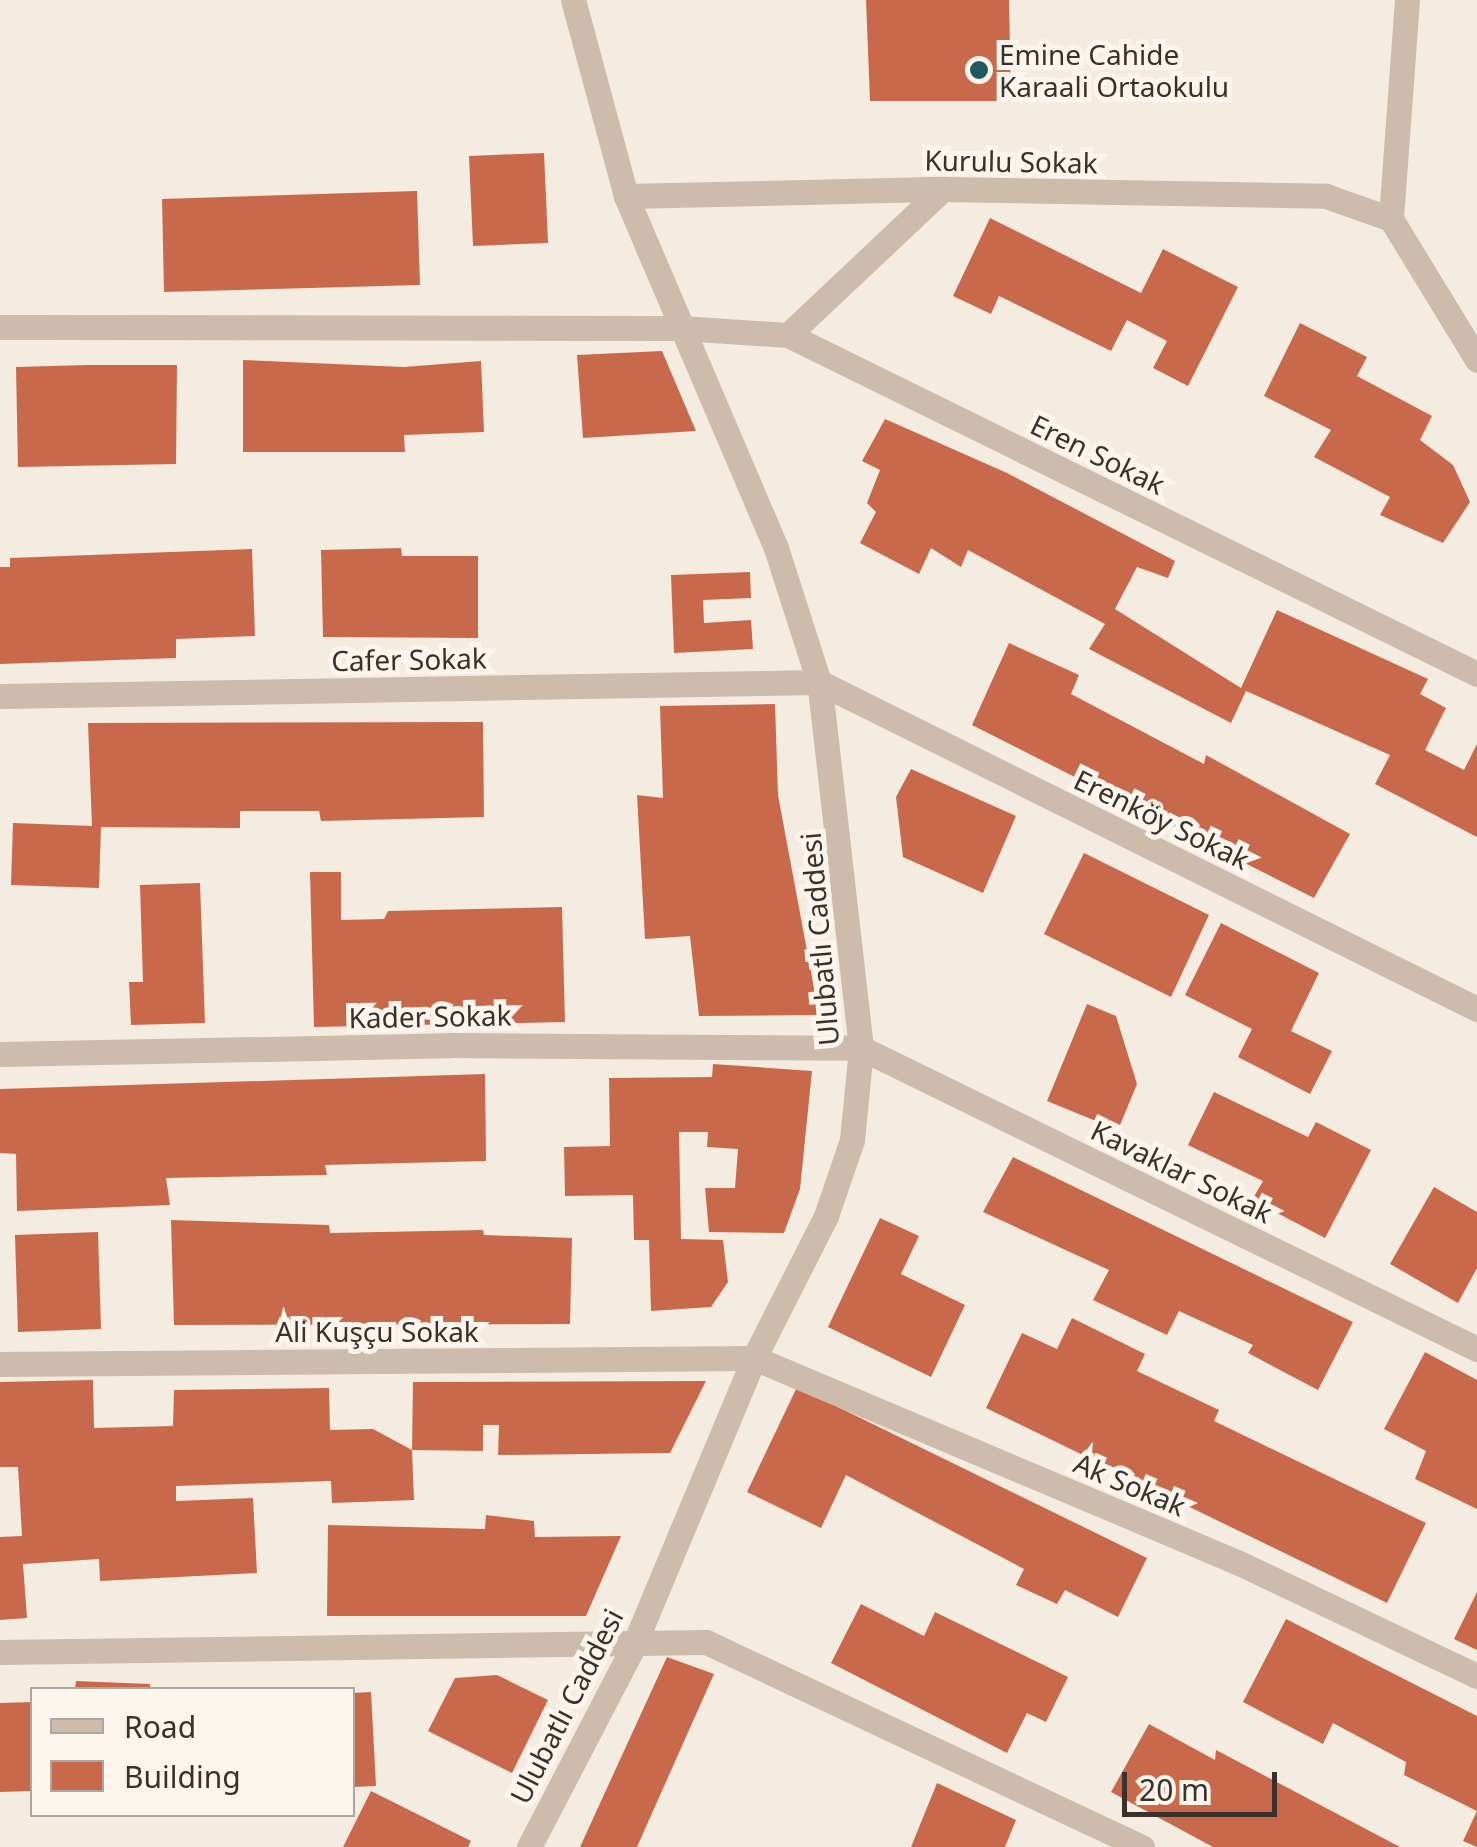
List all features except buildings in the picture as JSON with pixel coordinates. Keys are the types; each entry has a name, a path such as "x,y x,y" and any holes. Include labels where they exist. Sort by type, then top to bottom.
{"street":[{"name":"Ulubatlı Caddesi","path":"529,1847 634,1645 754,1358 831,1201 852,1140 861,1048 819,682 776,548 626,196 573,0"},
{"path":"1407,0 1392,219 1477,360"},
{"name":"Kurulu Sokak","path":"626,196 943,189 1326,196 1392,219"},
{"path":"788,335 943,189"},
{"name":"Eren Sokak","path":"0,327 682,328 788,335 1477,674"},
{"name":"Cafer Sokak","path":"0,696 819,682"},
{"name":"Erenköy Sokak","path":"819,682 1477,1010"},
{"name":"Kader Sokak","path":"0,1054 450,1044 861,1048"},
{"name":"Kavaklar Sokak","path":"861,1048 1477,1348"},
{"name":"Ali Kuşçu Sokak","path":"0,1364 754,1358"},
{"name":"Ak Sokak","path":"754,1358 1238,1562 1477,1676"},
{"path":"0,1652 706,1642 1142,1847"}],"place":[{"name":"Emine Cahide Karaali Ortaokulu","path":"979,70"}]}
